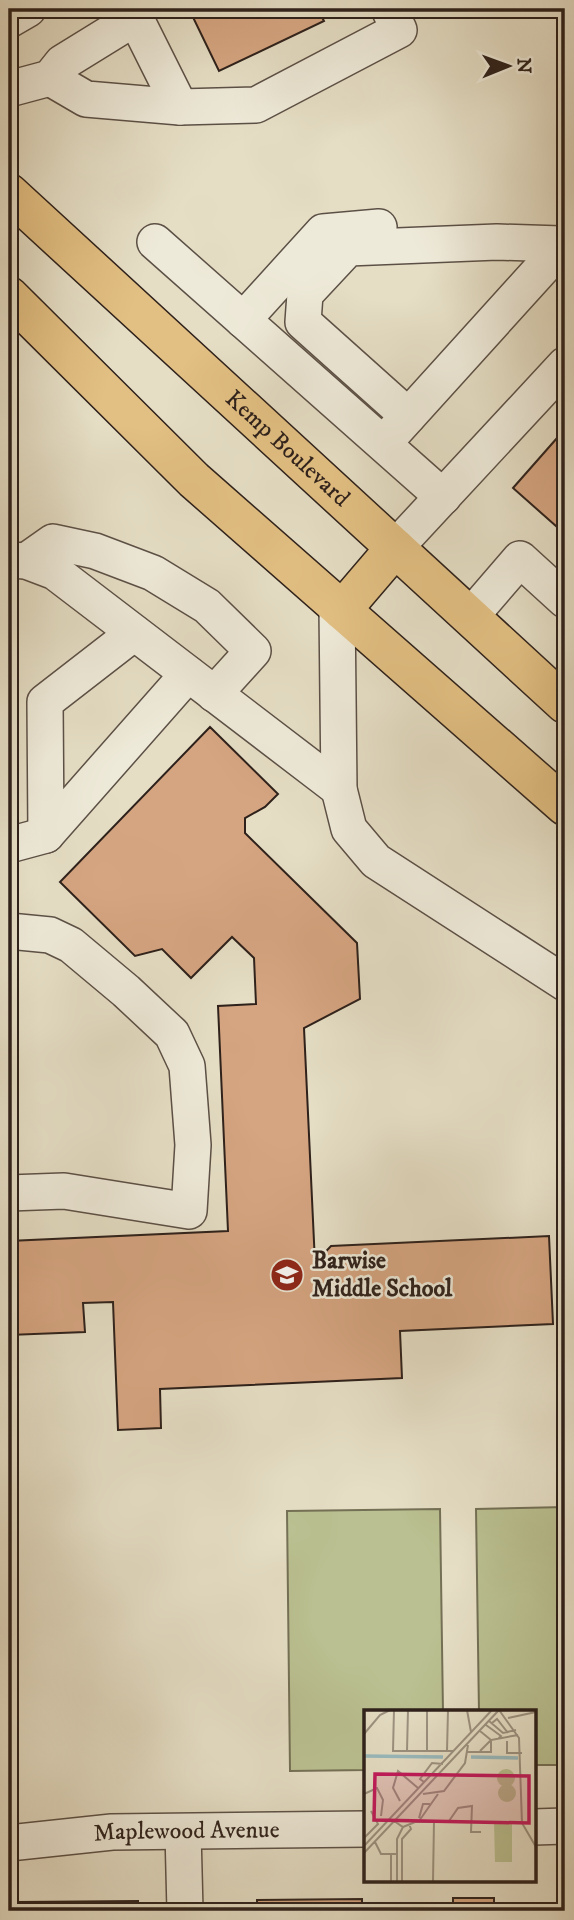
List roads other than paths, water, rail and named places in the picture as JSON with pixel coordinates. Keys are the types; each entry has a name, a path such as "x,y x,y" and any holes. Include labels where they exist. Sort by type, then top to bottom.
{"main road":[{"name":"Kemp Boulevard","path":"14,207 565,704"},
{"path":"9,296 194,480 565,806"},
{"path":"340,608 395,548"}],"street":[{"path":"9,20 28,9"},
{"path":"50,78 86,99 180,107 256,105 399,30 389,9"},
{"path":"9,89 50,78 62,63 133,13 180,107"},
{"path":"243,320 323,232 402,225 487,223 533,228 563,246"},
{"path":"408,416 303,322 305,294 348,248 497,242 563,246"},
{"path":"155,243 443,496"},
{"path":"383,444 563,246"},
{"path":"395,548 565,365"},
{"path":"9,845 46,835 201,684 253,651 207,606 153,573 95,551 53,542 17,560"},
{"path":"470,617 520,559 565,600"},
{"path":"17,560 55,572 339,789"},
{"path":"340,608 339,789 349,829 376,861 565,983"},
{"path":"46,835 45,702 134,633"},
{"path":"9,931 50,935 71,944 172,1034 187,1066 193,1145 189,1211 64,1191 9,1194"},
{"path":"536,1827 565,1826"},
{"name":"Maplewood Avenue","path":"9,1843 112,1832 364,1829"},
{"path":"183,1832 185,1911"}],"place":[{"name":"Barwise Middle School","path":"287,1275"}]}
